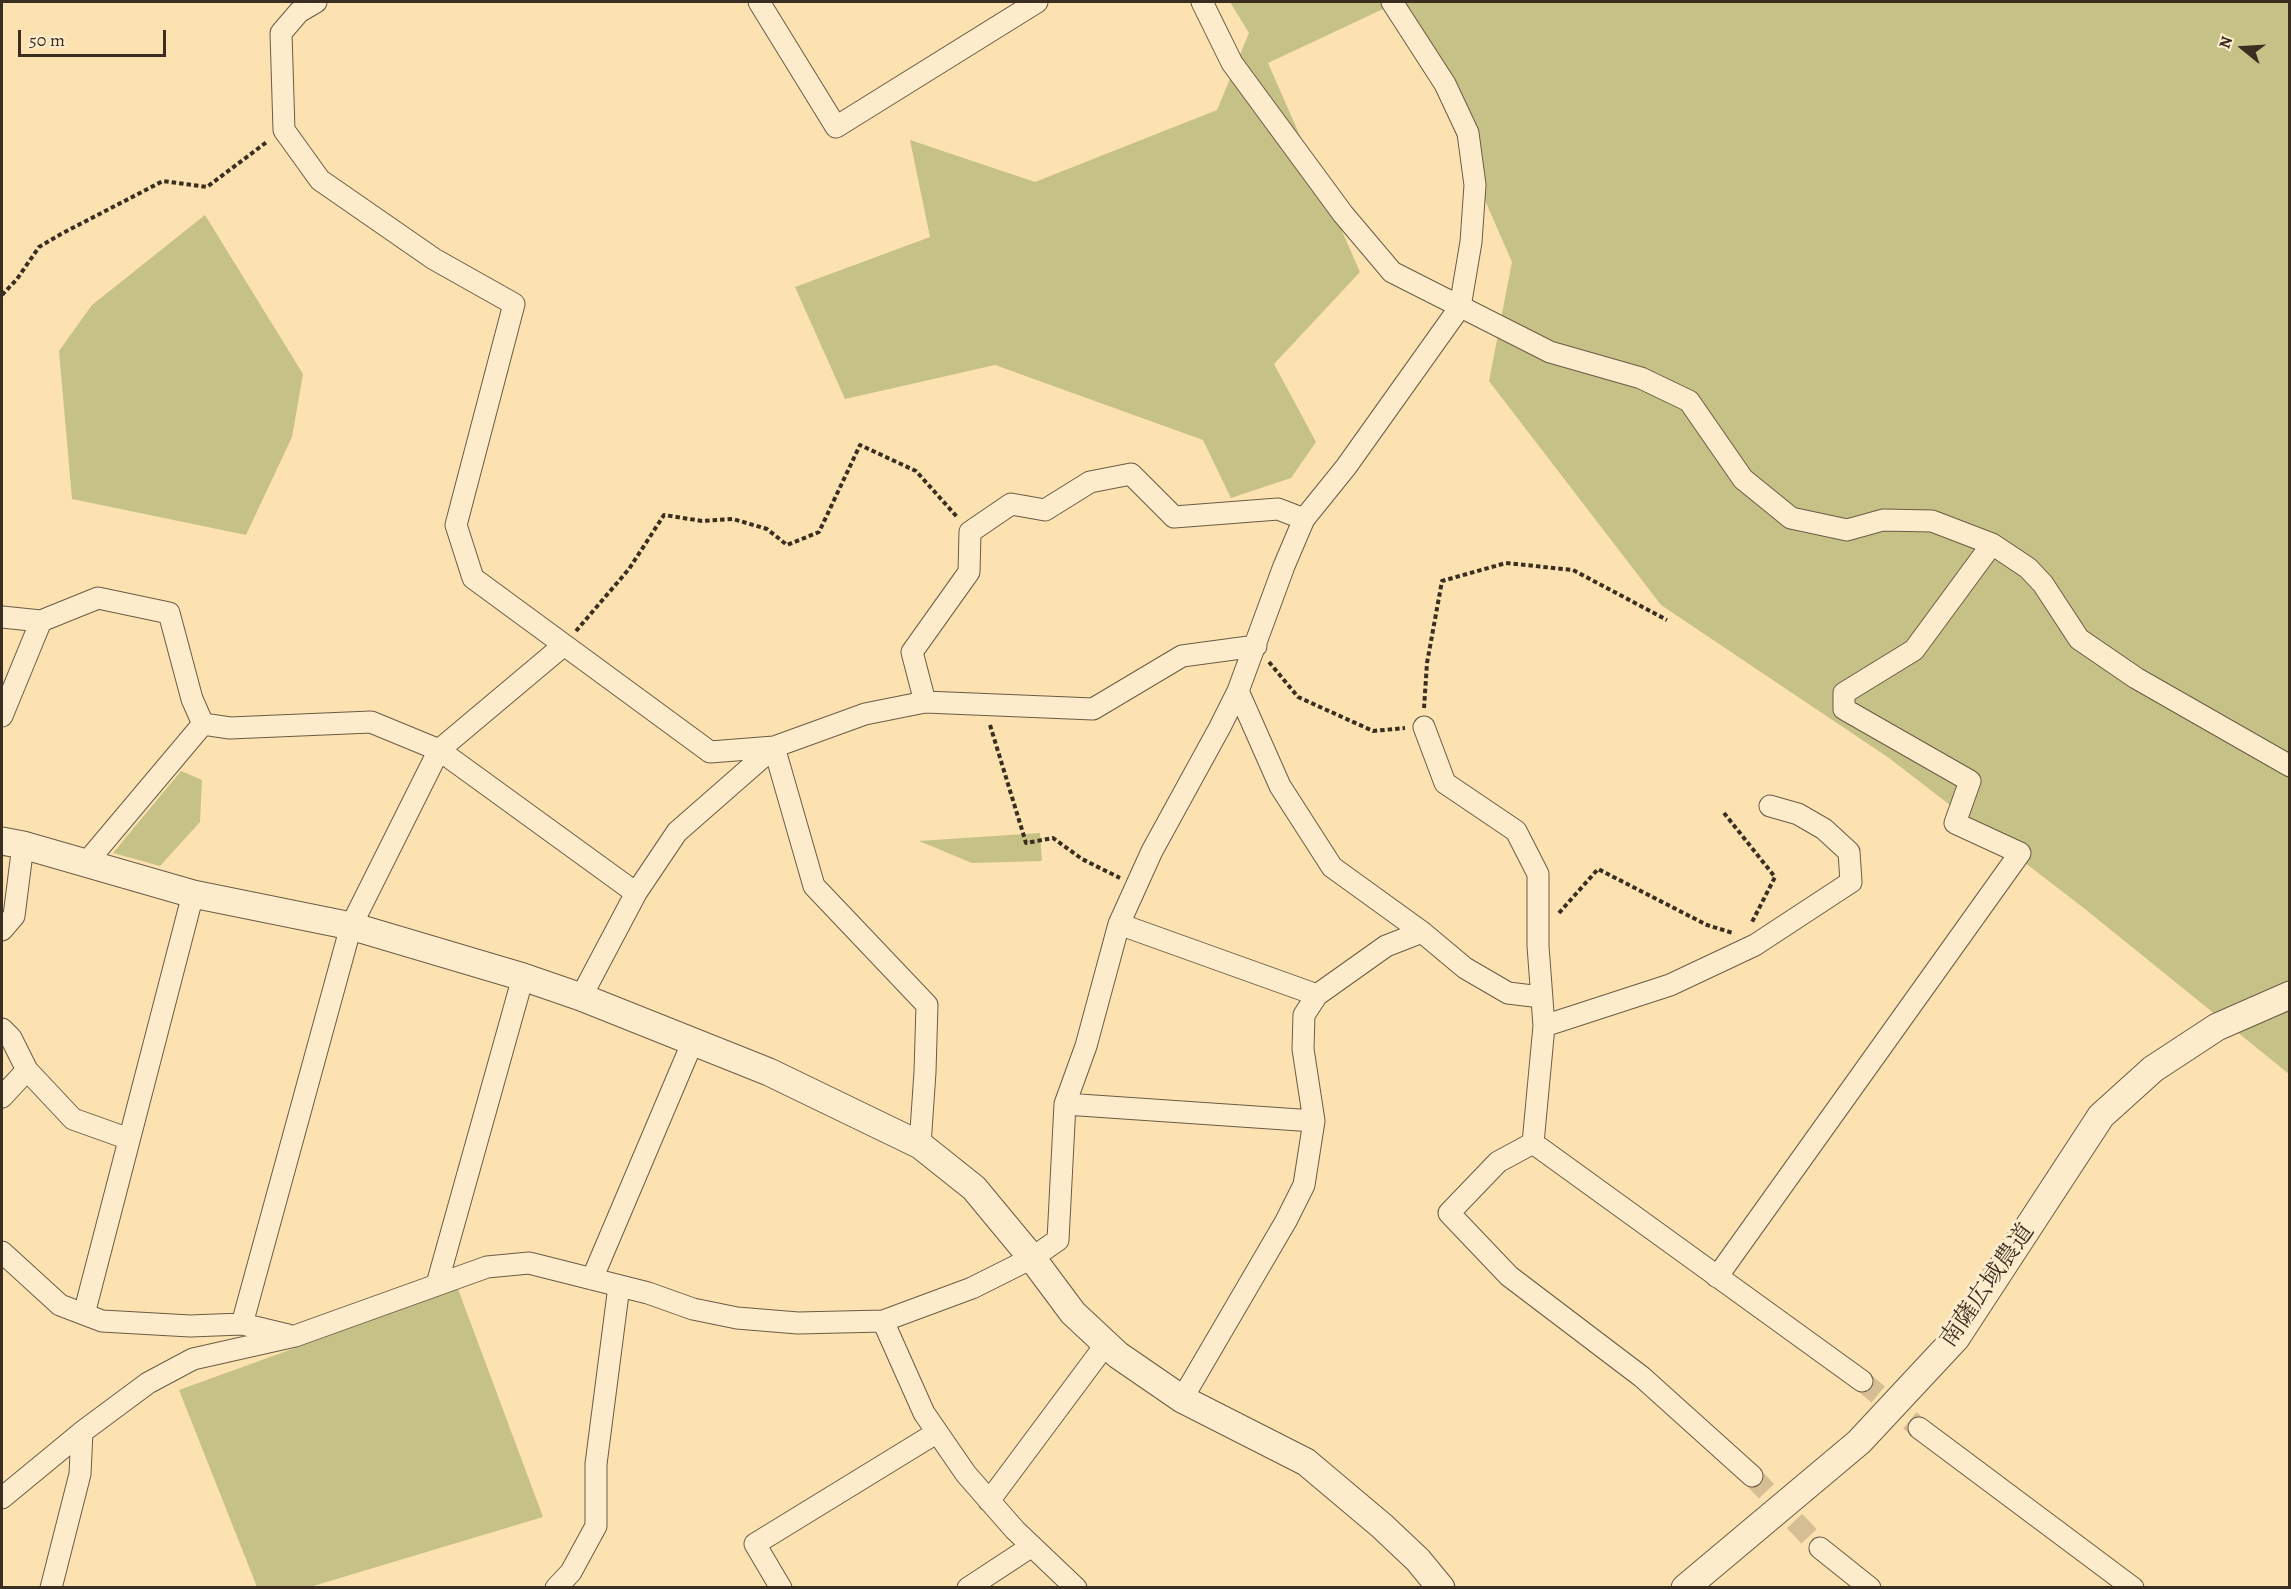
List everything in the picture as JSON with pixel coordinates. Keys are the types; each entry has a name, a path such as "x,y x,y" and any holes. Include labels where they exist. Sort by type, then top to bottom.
{"street":[{"path":"316,2 299,12 281,33 284,130 320,180 434,259 514,304 456,525 473,578 710,753 774,747 865,714 925,702 1093,709 1182,656 1256,646"},
{"path":"759,2 836,128 1037,2"},
{"path":"1203,2 1232,63 1343,214 1392,272 1550,352 1641,378 1689,401 1743,479 1791,518 1847,530 1883,520 1932,521 1992,544 2028,568 2079,639 2136,678 2289,766"},
{"path":"2,1498 82,1432 148,1383 193,1359 295,1336 487,1267 529,1263 648,1293 693,1309 737,1318 798,1323 883,1321 972,1288 1032,1258 1058,1240 1065,1104 1086,1046 1119,924 1152,851 1238,691 1284,566 1304,519 1346,467 1460,307 1471,242 1475,185 1468,133 1444,84 1392,2"},
{"path":"925,702 912,652 969,572 970,532 1011,504 1046,510 1090,482 1131,474 1174,517 1278,508 1304,519"},
{"path":"1718,1277 2019,853 1954,823 1970,781 1844,709 1844,693 1914,650 1992,544"},
{"path":"2,617 41,621 98,598 169,613 192,699 203,724"},
{"path":"2,716 41,621"},
{"path":"242,1324 351,926 439,750 564,645"},
{"path":"1238,691 1280,786 1332,867 1422,932 1465,969 1508,993 1540,997"},
{"path":"203,724 230,728 371,722 439,750 636,893"},
{"path":"86,863 203,724"},
{"path":"1424,727 1445,783 1516,831 1538,874 1540,997 1544,1026 1533,1143"},
{"path":"581,997 636,893 677,832 774,747"},
{"path":"774,747 814,886 927,1005 920,1145"},
{"path":"1544,1026 1670,986 1755,945 1851,882 1849,852 1824,829 1798,814 1770,806"},
{"path":"2,930 14,916 12,843 193,894 351,926 523,977 581,997 769,1072 920,1145 974,1188 1032,1258 1073,1313 1118,1355 1182,1399 1306,1462 1382,1526 1418,1560 1441,1587"},
{"path":"84,1314 193,894"},
{"path":"1119,924 1317,995"},
{"path":"1182,1399 1286,1221 1304,1185 1314,1121 1303,1049 1304,1015 1317,995 1386,946 1422,932"},
{"path":"437,1284 523,977"},
{"name":"南薩広域農道","path":"1685,1587 1859,1442 1956,1338 2102,1116 2153,1069 2217,1027 2289,995"},
{"path":"2,1029 11,1038 27,1070 73,1119 129,1139"},
{"path":"591,1279 693,1041"},
{"path":"2,1097 27,1070"},
{"path":"1065,1104 1314,1121"},
{"path":"1533,1143 1862,1381"},
{"path":"1533,1143 1498,1162 1449,1214 1509,1276 1642,1377 1752,1476"},
{"path":"6,1262 60,1305 102,1321 190,1326 242,1324 295,1336"},
{"path":"556,1587 571,1572 597,1526 596,1464 619,1286"},
{"path":"883,1321 924,1413 936,1433 966,1474 1015,1530 1076,1587"},
{"path":"989,1501 1106,1344"},
{"path":"1919,1428 2133,1587"},
{"path":"51,1587 80,1474 82,1432"},
{"path":"781,1587 755,1544 936,1433"},
{"path":"968,1587 1032,1546"},
{"path":"1820,1548 1870,1587"}],"path":[{"path":"2,295 17,279 39,247 61,234 163,181 207,187 284,130"},
{"path":"564,645 629,569 664,515 702,521 733,519 767,529 787,545 819,532 860,445 916,471 970,532"},
{"path":"1256,646 1298,697 1373,731 1424,727 1427,663 1442,581 1506,563 1573,570 1667,620"},
{"path":"982,704 1026,843 1053,838 1082,859 1136,886"},
{"path":"1724,813 1775,877 1749,926"},
{"path":"1538,936 1598,869 1707,925 1735,933"}],"shaded area":[{"path":"1230,2 1398,2 1268,63 1360,272 1274,364 1316,442 1291,478 1231,498 1203,440 995,365 845,399 795,287 930,237 910,140 1035,182 1217,110 1249,33"},
{"path":"1398,2 2289,2 2289,1074 2085,909 1889,758 1661,605 1489,381 1512,262"},
{"path":"205,215 303,374 292,437 246,535 72,499 59,351 92,305"},
{"path":"181,771 202,780 200,822 160,866 113,853"},
{"path":"1040,833 1042,861 972,863 919,841"},
{"path":"458,1289 543,1517 310,1587 257,1587 179,1390"}],"tunnel":[{"path":"1862,1381 1919,1428"},
{"path":"1752,1476 1820,1548"}]}
